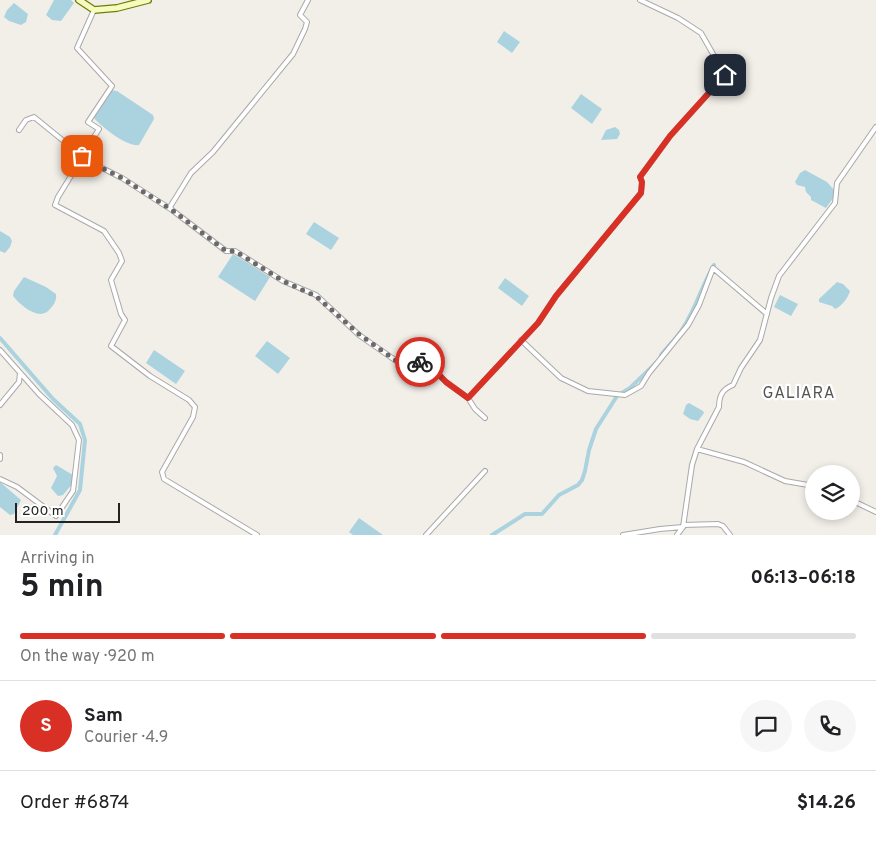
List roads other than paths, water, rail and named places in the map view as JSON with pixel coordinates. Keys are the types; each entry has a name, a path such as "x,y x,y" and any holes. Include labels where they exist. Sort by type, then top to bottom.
{"main road":[{"path":"79,0 94,10 117,8 148,0"}],"street":[{"path":"172,210 170,207 191,173 213,152 293,54 307,22 300,15 308,0"},
{"path":"468,398 538,323 556,296 596,245 641,193 642,182 640,177 670,136 725,75 701,33 678,18 640,0"},
{"path":"94,10 77,48 112,86 88,122 98,129 55,205 104,231 119,253 122,261 111,280 121,314 125,320 111,346 150,376 189,400 195,407 193,417 162,472 164,479 257,535"},
{"path":"19,130 26,120 34,117 82,157 122,178 172,210 226,251 235,251 283,281 316,296 360,335 405,367 412,370 423,358 446,382 468,398 475,409 485,418"},
{"path":"677,535 683,526 692,464 719,406 719,398 724,389 733,385 741,368 760,340 779,276 835,203 837,183 876,127"},
{"path":"521,340 561,378 588,390 625,395 642,386 688,325 699,305 713,268 767,314"},
{"path":"0,350 39,394 72,425 79,440 73,491 56,516 17,487 0,479"},
{"path":"0,405 19,382 20,373"},
{"path":"697,450 744,462 785,481 805,484"},
{"path":"0,454 0,459"},
{"path":"426,535 485,471"},
{"path":"860,504 876,512"},
{"path":"623,535 660,528 718,524 723,526 730,535"}],"water":[{"path":"54,0 71,0 74,3 61,21 52,20 46,15"},
{"path":"14,3 28,14 26,22 21,25 4,17 7,10"},
{"path":"504,31 520,42 512,53 497,42"},
{"path":"111,90 117,91 153,115 154,119 139,145 121,140 94,118"},
{"path":"581,94 602,109 592,124 571,108"},
{"path":"615,127 619,130 620,134 617,139 601,140 606,130"},
{"path":"805,170 827,182 835,191 834,197 826,208 811,200 805,187 797,185 795,182 800,173"},
{"path":"314,222 339,238 331,250 306,234"},
{"path":"0,231 10,237 12,241 5,253 0,251"},
{"path":"233,254 270,277 255,301 218,277"},
{"path":"24,277 56,294 54,304 46,313 41,314 31,311 13,296 14,291"},
{"path":"505,278 529,296 522,306 498,288"},
{"path":"837,282 843,284 850,291 844,302 835,309 832,306 819,302 819,299"},
{"path":"780,295 798,304 791,316 774,307"},
{"path":"267,341 290,358 278,374 255,356"},
{"path":"154,350 185,371 176,384 146,363"},
{"path":"689,403 704,413 698,421 690,419 683,414 686,405"},
{"path":"56,465 73,475 73,483 63,495 58,496 51,488 57,476 53,468"},
{"path":"0,482 21,500 14,514 10,515 0,507"},
{"path":"359,518 383,535 353,535 349,532"}],"waterway":[{"path":"661,355 688,320 714,265"},
{"path":"0,338 53,399 80,424 85,440 80,490 55,535"},
{"path":"492,535 525,514 542,514 559,495 578,485 585,471 596,429 617,396 630,388 656,363"}],"district":[{"name":"GALIARA","path":"799,392"}]}
